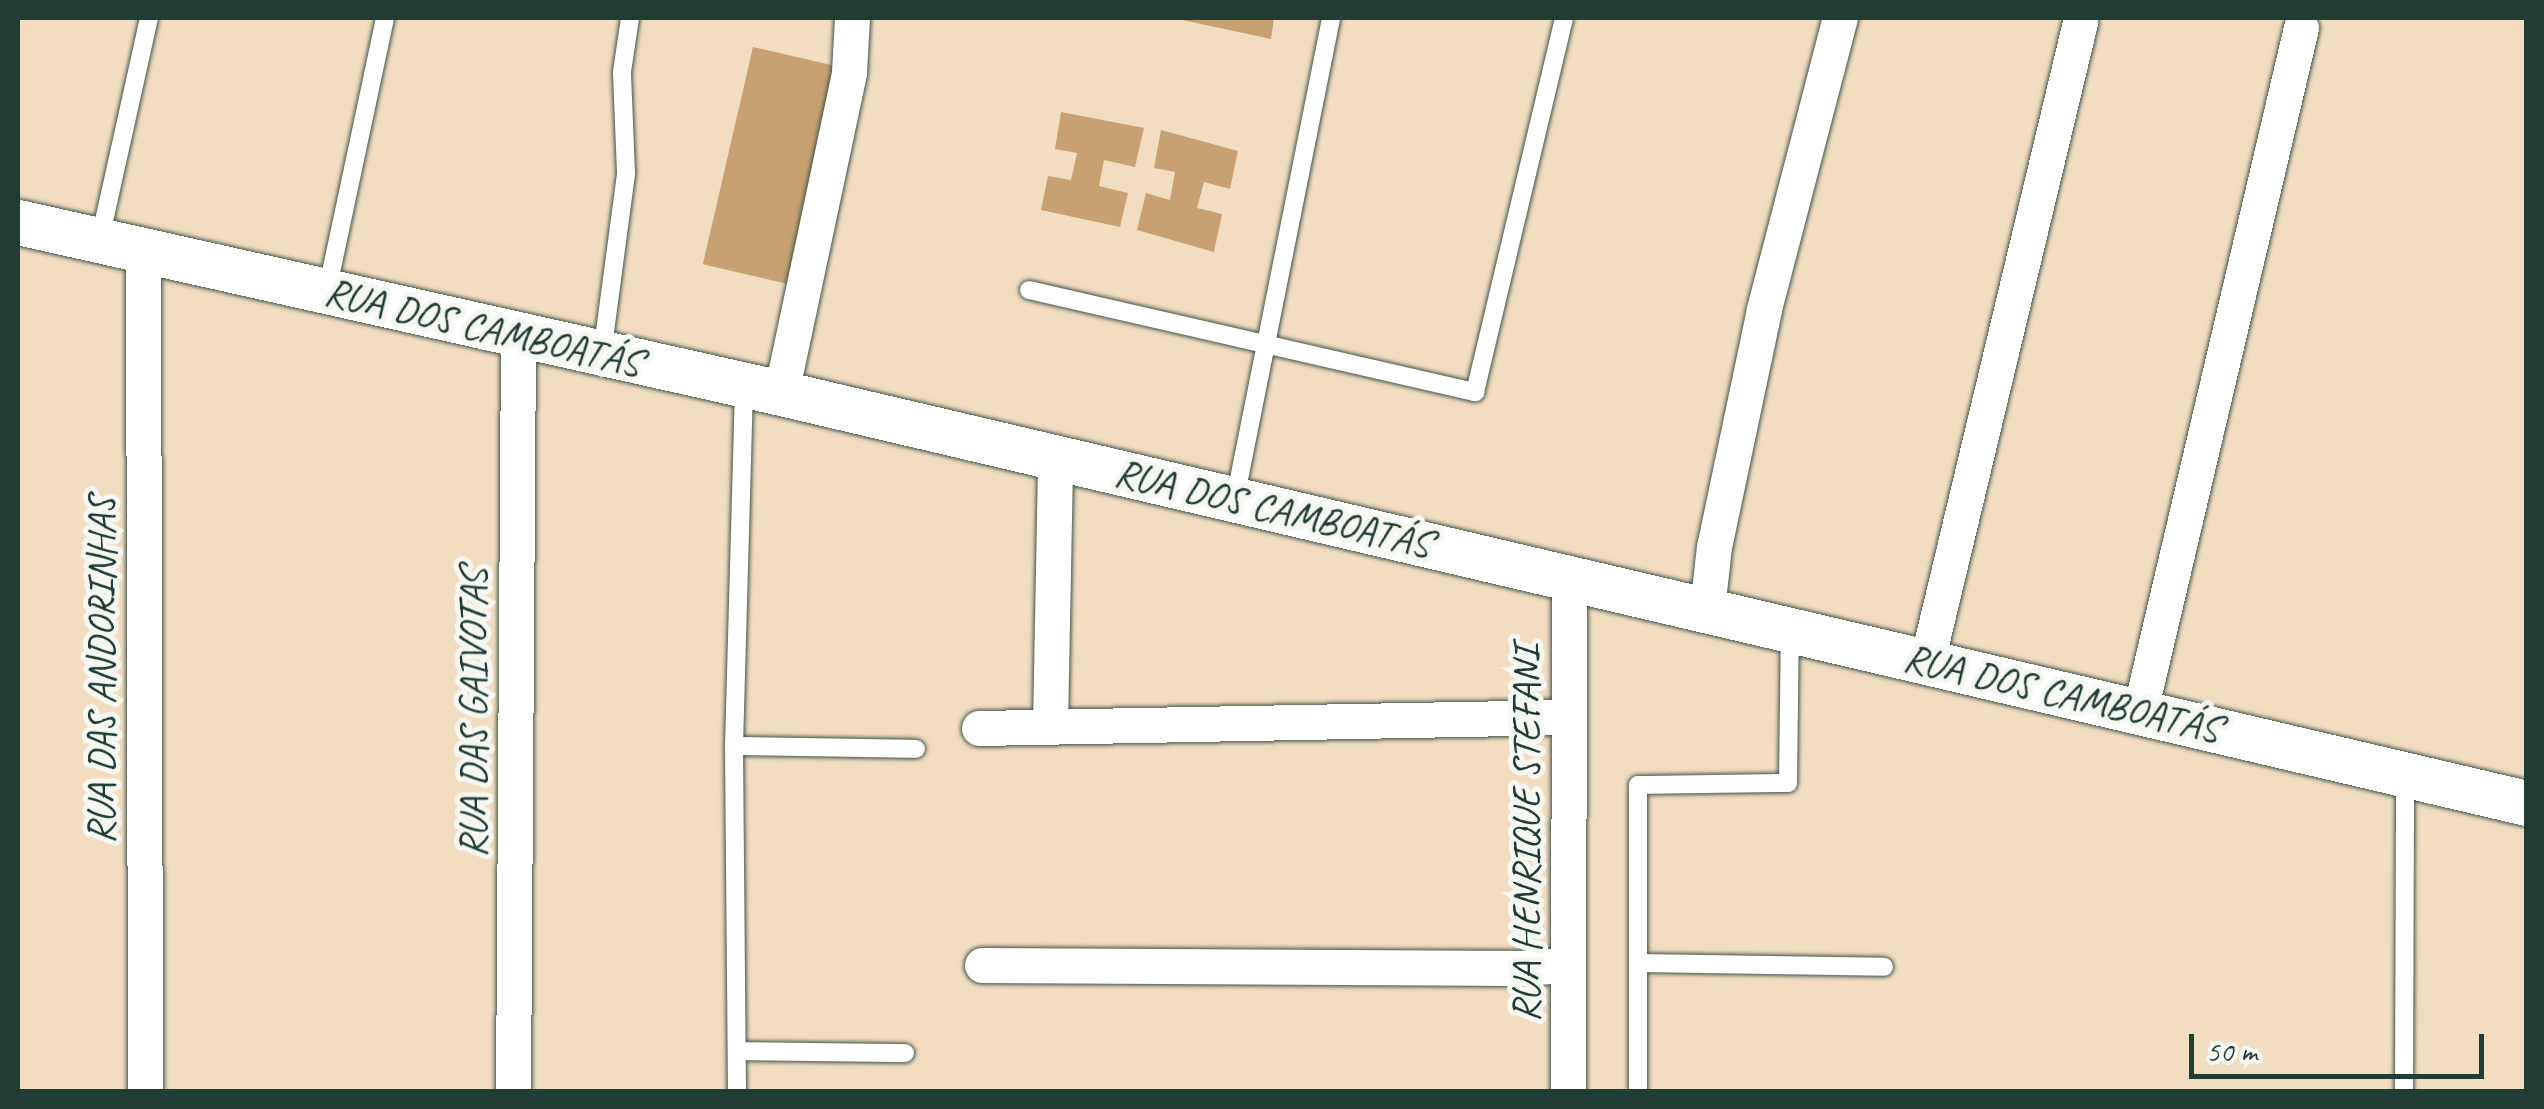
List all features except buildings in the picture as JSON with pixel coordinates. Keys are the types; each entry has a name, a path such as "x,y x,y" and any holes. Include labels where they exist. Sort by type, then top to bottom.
{"street":[{"path":"763,390 850,72 852,18"},
{"path":"1707,609 1714,547 1764,309 1840,18"},
{"path":"1927,661 2080,22"},
{"path":"2140,712 2301,28"},
{"name":"RUA DOS CAMBOATÁS","path":"18,222 1569,576 2526,803"},
{"name":"RUA DAS ANDORINHAS","path":"121,245 145,1092"},
{"name":"RUA DAS GAIVOTAS","path":"513,1092 518,336"},
{"path":"1050,726 1055,458"},
{"name":"RUA HENRIQUE STEFANI","path":"1568,1092 1569,576"},
{"path":"978,728 1568,717"},
{"path":"982,965 1568,965"}],"lane":[{"path":"121,245 149,18"},
{"path":"327,292 385,18"},
{"path":"602,354 626,174 622,72 630,18"},
{"path":"1235,500 1331,18"},
{"path":"1028,290 1265,348 1475,392 1564,18"},
{"path":"737,1092 734,746 763,390"},
{"path":"1638,1092 1638,785 1788,783 1790,628"},
{"path":"734,746 916,749"},
{"path":"2404,1092 2405,774"},
{"path":"1638,963 1884,966"},
{"path":"738,1051 906,1053"}]}
